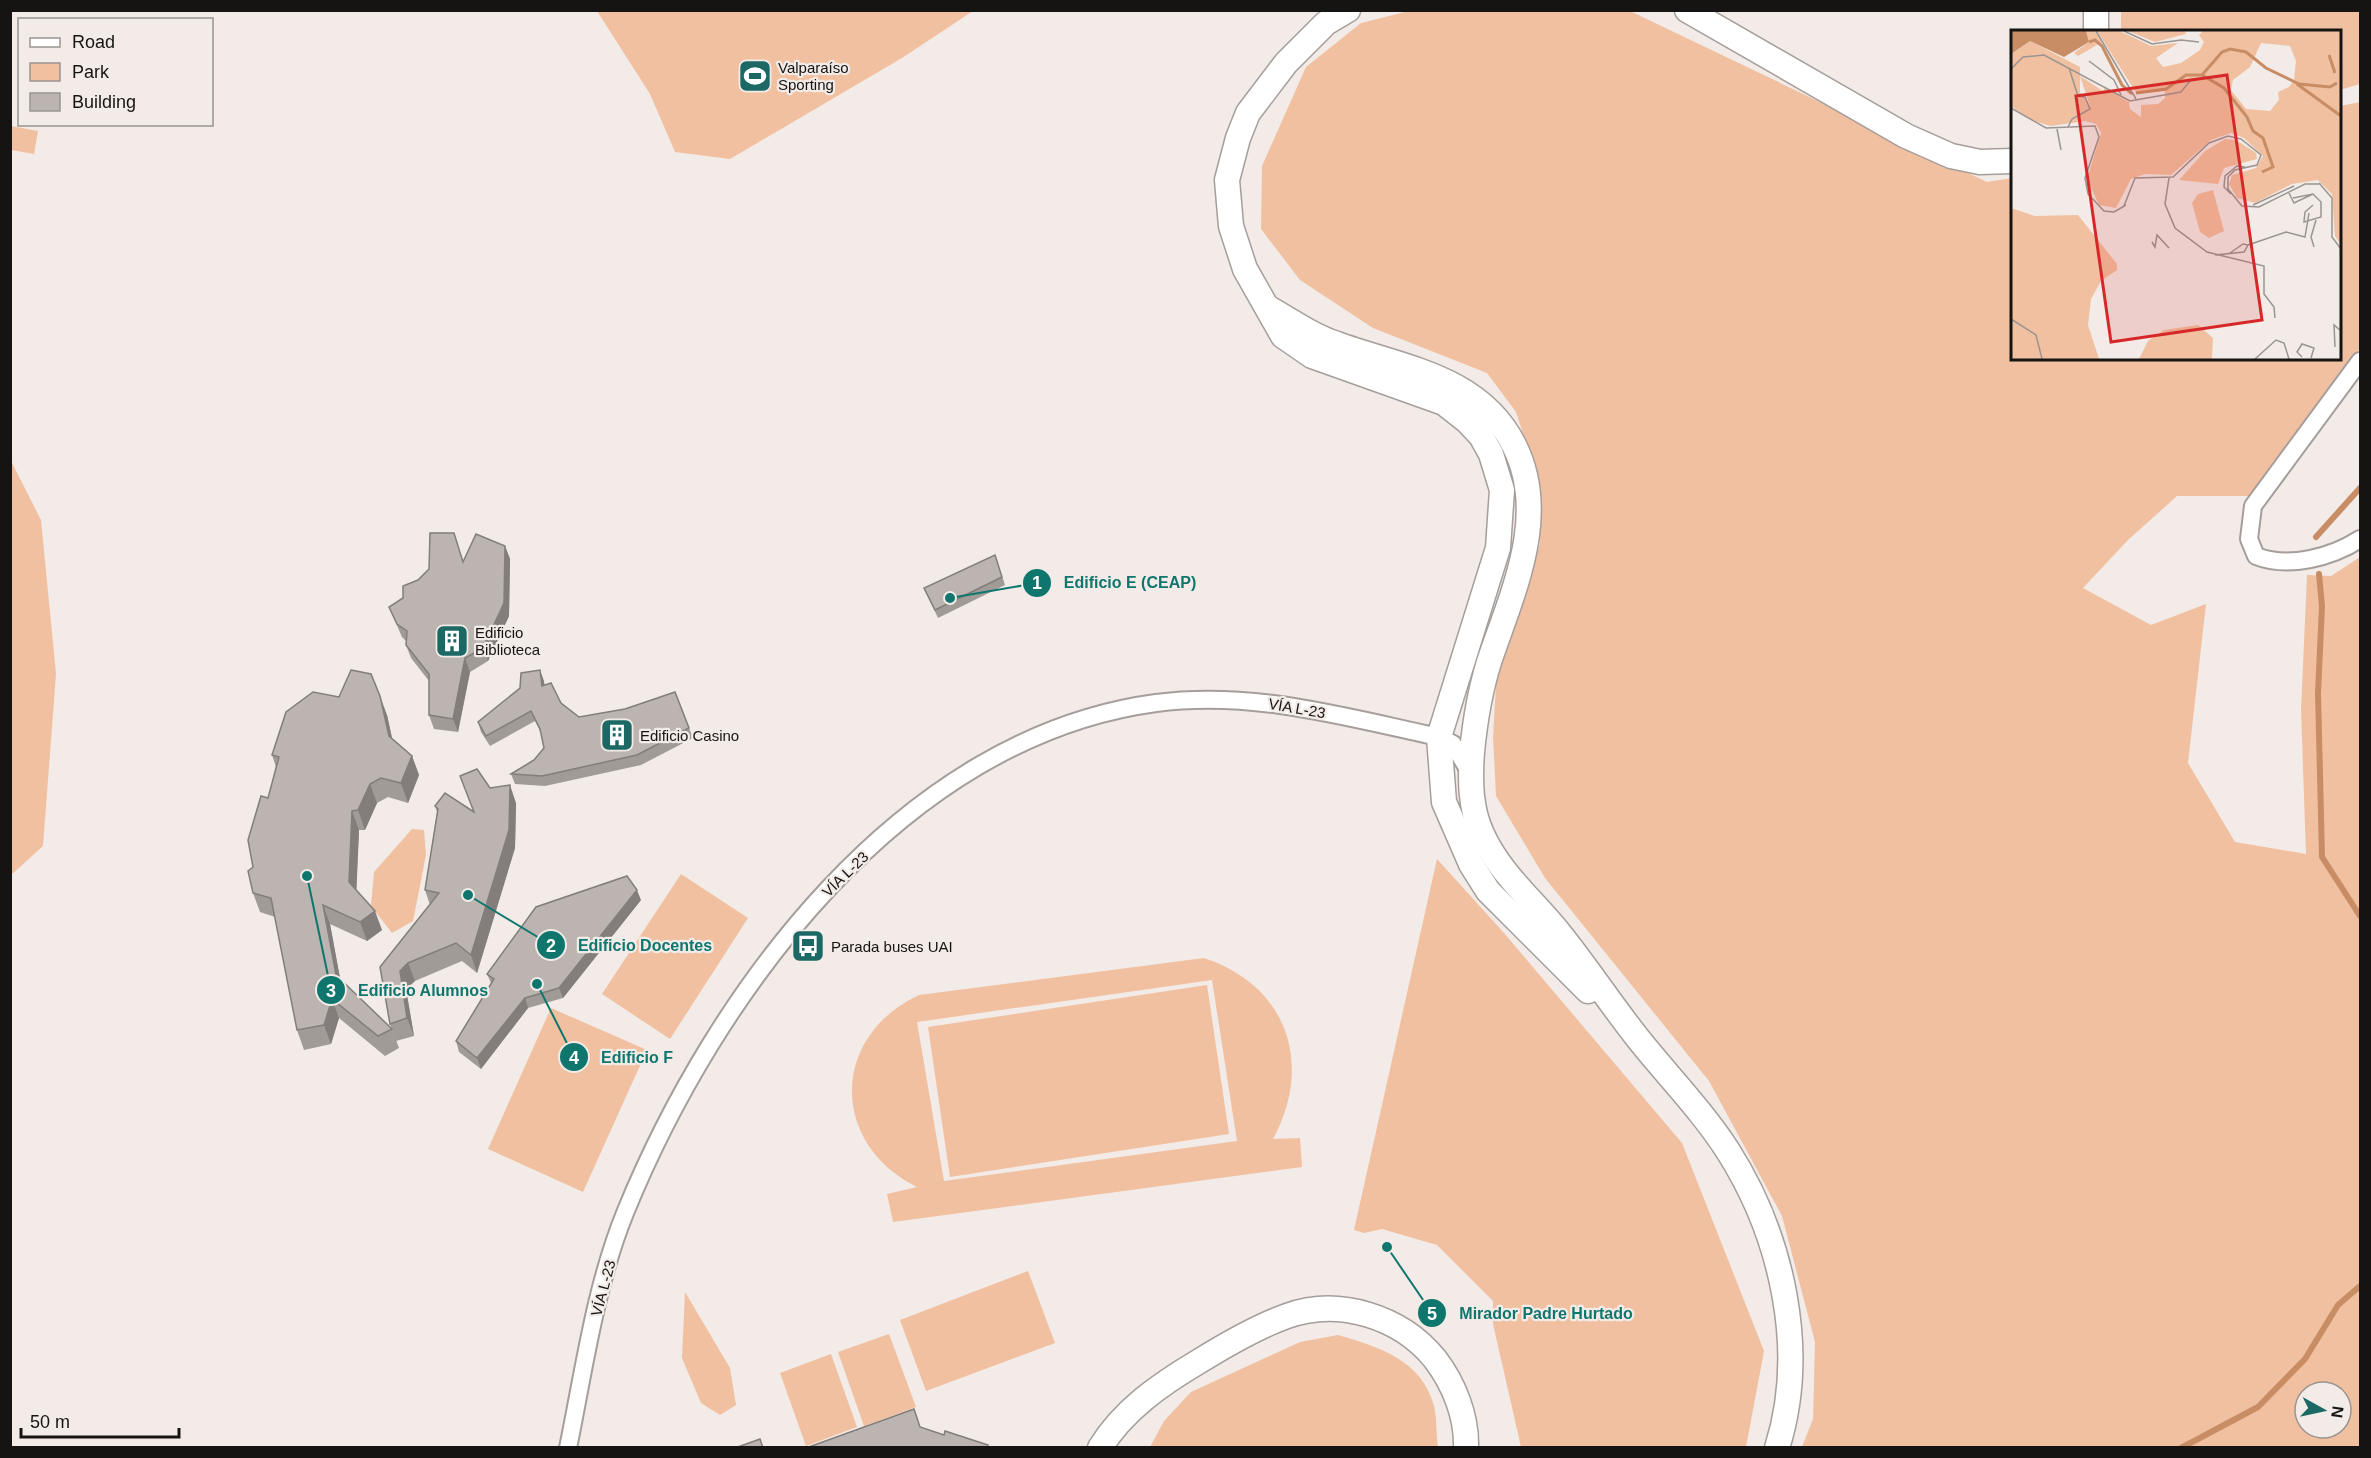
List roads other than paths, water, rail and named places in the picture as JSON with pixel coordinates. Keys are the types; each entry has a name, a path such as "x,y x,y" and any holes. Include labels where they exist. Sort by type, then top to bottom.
{"main road":[{"path":"1348,10 1326,23 1286,63 1257,97 1238,138 1227,180 1231,226 1245,269 1283,336 1312,356 1444,403 1481,436 1491,454 1502,490 1498,548 1439,737 1444,802 1471,864 1488,891 1639,1040"},
{"path":"1688,10 1915,140 1951,156 1980,162 2011,161"},
{"path":"2096,10 2096,30"},
{"path":"1269,308 1312,334 1444,378 1476,398 1499,418 1516,448 1529,490 1526,551 1488,665 1475,720 1470,774 1473,805 1481,832 1495,859 1558,932 1639,1040 1727,1149 1754,1197 1770,1235 1790,1336 1787,1408 1777,1448"},
{"path":"1100,1448 1114,1427 1172,1378 1236,1339 1288,1315 1326,1309 1345,1310 1383,1320 1408,1334 1430,1353 1442,1368 1459,1404 1466,1448"},
{"path":"1120,1448 1146,1398"}],"street":[{"path":"2361,361 2253,506 2248,539 2256,556 2268,561 2305,560 2347,548 2361,539"},
{"name":"VÍA L-23","path":"568,1448 602,1283 624,1214 679,1101 716,1034 788,932 838,877 932,795 987,759 1044,731 1099,714 1158,702 1194,699 1266,702 1439,737 1453,744 1461,752 1470,774"},
{"path":"1439,737 1459,734 1475,720"}],"waterway":[{"path":"2316,537 2360,488"},
{"path":"2319,574 2322,606 2318,693 2322,857 2360,916"},
{"path":"2181,1448 2258,1407 2305,1359 2338,1305 2360,1286"}],"place":[{"name":"Valparaíso Sporting","path":"755,76"},
{"name":"Edificio E (CEAP)","path":"950,598"},
{"name":"Edificio Biblioteca","path":"452,641"},
{"name":"Edificio Casino","path":"617,735"},
{"name":"Edificio Alumnos","path":"307,876"},
{"name":"Edificio Docentes","path":"468,895"},
{"name":"Parada buses UAI","path":"808,946"},
{"name":"Edificio F","path":"537,984"},
{"name":"Mirador Padre Hurtado","path":"1387,1247"}]}
